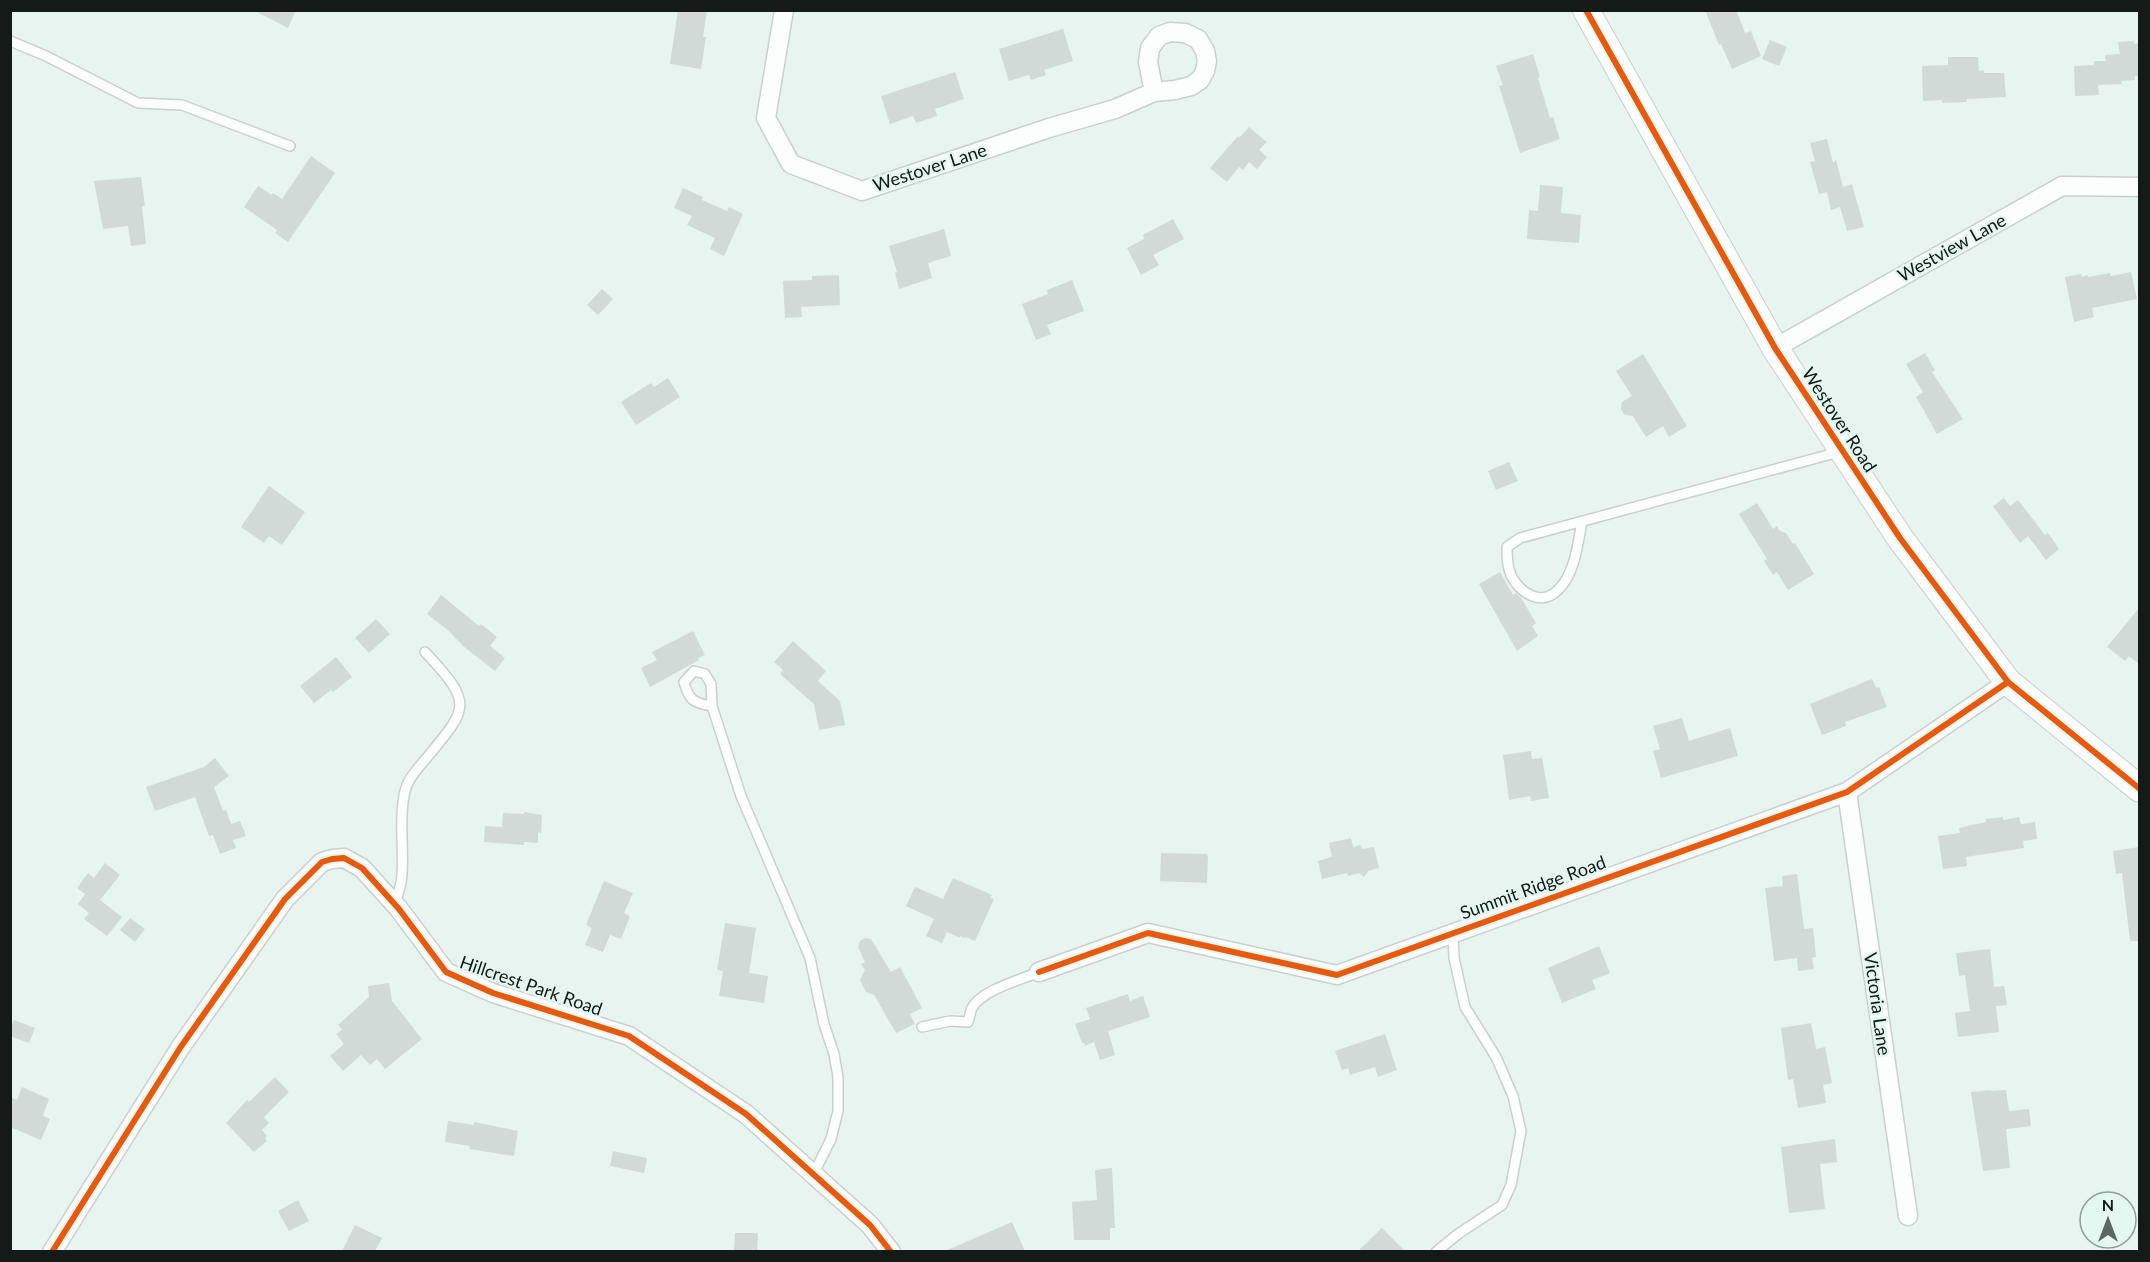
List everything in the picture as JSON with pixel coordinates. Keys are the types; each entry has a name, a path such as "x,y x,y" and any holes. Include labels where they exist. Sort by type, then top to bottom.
{"street":[{"name":"Westover Lane","path":"784,10 766,118 791,164 862,191 1050,128 1116,109 1154,92"},
{"name":"Westover Road","path":"1586,10 1775,348 1900,538 2008,682 2139,789"},
{"name":"Westview Lane","path":"1775,348 2062,186 2139,188"},
{"name":"Summit Ridge Road","path":"1039,972 1148,933 1337,975 1847,792 2008,682"},
{"name":"Victoria Lane","path":"1847,792 1908,1216"},
{"name":"Hillcrest Park Road","path":"52,1251 180,1048 279,907 322,862 344,858 362,868 395,905 446,972 493,993 629,1036 747,1114 870,1225 891,1251"}],"lane":[{"path":"10,41 46,56 138,103 182,105 291,147"},
{"path":"1582,521 1569,576 1560,589 1549,598 1538,598 1524,593 1511,575 1507,560 1507,548 1520,538 1582,521 1842,451"},
{"path":"395,905 402,876 404,796 410,777 458,719 460,703 459,694 449,678 425,652"},
{"path":"712,706 741,796 810,958 824,1024 834,1054 838,1077 838,1111 831,1139 814,1173"},
{"path":"1436,1251 1502,1205 1510,1185 1521,1131 1514,1096 1496,1057 1465,1007 1454,958 1453,933"},
{"path":"922,1027 950,1020 968,1022 973,1007 979,1000 989,993 1039,972"}],"building":[{"path":"253,10 296,10 288,28"},
{"path":"678,10 707,10 701,69 670,64"},
{"path":"1705,10 1736,10 1745,33 1751,31 1761,56 1732,69 1721,44 1719,45"},
{"path":"1063,29 1073,61 1044,70 1046,75 1031,80 1029,75 1009,81 999,49"},
{"path":"1770,40 1787,47 1779,66 1762,59"},
{"path":"2134,41 2134,44 2139,43 2139,76 2135,76 2135,80 2121,81 2122,84 2098,85 2099,95 2075,96 2074,66 2094,65 2094,61 2106,61 2105,55 2120,54 2118,42"},
{"path":"1533,54 1550,118 1553,117 1560,139 1520,153 1499,86 1503,85 1496,66"},
{"path":"1948,57 1978,57 1979,71 2004,73 2006,97 1967,99 1967,102 1923,101 1922,66 1948,65"},
{"path":"955,72 964,99 935,109 937,116 916,123 913,116 890,124 881,96"},
{"path":"1249,127 1267,142 1259,150 1267,157 1257,169 1249,162 1243,170 1239,167 1227,182 1210,168"},
{"path":"1827,139 1833,163 1836,160 1843,187 1852,184 1864,227 1847,231 1840,207 1831,210 1827,192 1819,194 1810,162 1815,161 1810,143"},
{"path":"311,156 335,173 288,242 275,233 277,230 244,207 258,186 282,199"},
{"path":"141,177 145,206 142,206 146,244 131,246 128,226 103,229 94,181"},
{"path":"1540,185 1563,187 1561,213 1581,215 1579,243 1527,239 1529,210 1538,211"},
{"path":"683,188 703,197 702,200 727,211 729,207 743,214 724,256 710,249 715,238 687,225 692,216 674,208"},
{"path":"1173,219 1184,239 1153,255 1159,265 1141,275 1127,248 1144,239 1143,235"},
{"path":"944,229 951,256 928,263 932,278 899,289 895,273 897,272 889,246"},
{"path":"2131,272 2137,299 2092,308 2094,317 2074,322 2065,277 2081,274 2082,277 2088,275 2088,277 2110,273 2111,276"},
{"path":"839,275 840,305 801,307 802,317 785,318 783,281 812,280 812,276"},
{"path":"1072,280 1084,311 1047,325 1051,334 1036,340 1022,304 1048,294 1047,290"},
{"path":"602,289 613,299 598,315 587,305"},
{"path":"1925,353 1935,370 1932,372 1963,419 1937,434 1916,397 1923,392 1906,364"},
{"path":"1643,354 1687,426 1669,437 1663,426 1646,437 1633,416 1624,414 1621,409 1622,402 1632,396 1616,371"},
{"path":"668,378 680,397 636,425 621,402 651,383 654,387"},
{"path":"1509,462 1518,481 1496,490 1488,471"},
{"path":"269,486 305,512 282,545 269,536 264,543 241,527"},
{"path":"2004,498 2010,506 2018,500 2045,535 2048,533 2059,549 2046,560 2028,536 2020,543 1993,506"},
{"path":"1757,503 1773,529 1777,526 1780,531 1786,533 1793,544 1795,543 1814,574 1788,590 1777,572 1773,575 1764,561 1767,559 1739,514"},
{"path":"1500,572 1513,595 1516,593 1521,598 1536,623 1532,626 1538,636 1517,651 1479,584"},
{"path":"441,595 479,626 481,624 497,637 490,646 505,658 495,671 427,614"},
{"path":"2139,608 2139,664 2129,656 2125,661 2107,647"},
{"path":"376,619 390,634 369,653 355,638"},
{"path":"693,631 705,655 650,687 641,668 657,660 652,652"},
{"path":"793,641 826,671 818,681 840,701 845,725 819,730 814,704 780,674 783,670 774,662"},
{"path":"336,657 352,677 314,703 300,686"},
{"path":"1872,679 1876,688 1879,687 1887,707 1845,722 1846,726 1822,735 1810,704"},
{"path":"1682,718 1689,741 1730,728 1738,756 1661,778 1653,751 1660,749 1653,726"},
{"path":"1531,751 1532,759 1542,758 1549,798 1531,801 1530,796 1509,800 1503,755"},
{"path":"215,758 229,776 214,787 223,811 226,810 231,824 240,821 246,836 233,840 236,848 220,854 213,835 209,836 195,797 155,811 146,787 204,767"},
{"path":"524,812 542,815 538,843 524,842 524,845 484,842 485,826 502,827 503,813 524,814"},
{"path":"2003,817 2003,820 2019,817 2021,824 2035,822 2037,839 2023,841 2024,848 1966,857 1967,866 1943,869 1938,836 1960,833 1959,828 1986,822 1986,819"},
{"path":"1351,838 1353,847 1361,845 1362,849 1374,847 1379,868 1368,871 1364,877 1359,873 1348,876 1347,873 1322,879 1318,861 1332,857 1329,843"},
{"path":"2139,847 2139,941 2130,941 2122,873 2116,874 2113,851"},
{"path":"1161,853 1206,854 1208,856 1207,883 1160,881"},
{"path":"105,863 120,875 100,900 122,917 107,936 84,919 89,913 78,904 85,894 77,888 88,873 94,878"},
{"path":"1797,874 1804,929 1813,928 1816,957 1812,958 1814,969 1798,971 1797,958 1774,961 1765,888 1783,886 1782,876"},
{"path":"953,878 992,895 990,898 994,899 975,941 947,932 942,943 926,936 934,919 906,906 915,887 943,899"},
{"path":"604,881 633,893 624,913 630,916 621,939 610,935 603,952 585,945 592,928 586,925"},
{"path":"130,918 145,929 135,942 120,930"},
{"path":"725,923 756,928 749,973 768,976 764,1003 719,996 723,971 717,970"},
{"path":"865,938 871,939 891,972 900,967 922,1008 910,1014 915,1024 896,1033 874,995 866,992 860,980 865,970 861,964 865,962 858,947 860,941"},
{"path":"1599,946 1610,973 1592,980 1596,989 1562,1003 1548,968"},
{"path":"1990,949 1994,987 2004,986 2007,1005 1996,1006 1999,1032 1958,1037 1955,1013 1970,1011 1965,975 1959,976 1956,953"},
{"path":"389,983 392,1001 422,1039 385,1069 377,1059 370,1065 361,1055 343,1071 330,1056 344,1044 336,1034 342,1030 338,1025 369,997 368,986"},
{"path":"1128,994 1130,1001 1143,996 1150,1017 1108,1031 1115,1055 1100,1060 1094,1042 1085,1046 1075,1024 1090,1019 1086,1008"},
{"path":"14,1020 35,1028 29,1043 10,1036 10,1028"},
{"path":"1811,1023 1816,1049 1825,1047 1832,1083 1823,1085 1826,1103 1798,1108 1793,1079 1788,1080 1781,1028"},
{"path":"1385,1034 1397,1070 1378,1077 1375,1067 1350,1075 1348,1068 1342,1070 1335,1051"},
{"path":"275,1077 289,1092 264,1117 269,1123 262,1130 267,1136 265,1138 267,1141 254,1152 226,1123 247,1100 249,1102"},
{"path":"22,1087 49,1099 43,1116 50,1119 41,1140 10,1127 10,1097 17,1100"},
{"path":"2006,1090 2009,1111 2029,1109 2031,1126 2006,1129 2010,1168 1983,1171 1971,1092"},
{"path":"448,1121 474,1125 474,1122 518,1131 514,1156 469,1149 470,1146 445,1142"},
{"path":"1835,1139 1837,1162 1820,1164 1825,1209 1789,1213 1781,1147"},
{"path":"613,1151 647,1158 644,1173 610,1166"},
{"path":"1112,1168 1115,1228 1110,1228 1110,1240 1074,1240 1072,1202 1097,1200 1095,1170"},
{"path":"298,1200 309,1221 289,1231 278,1211"},
{"path":"1012,1222 1025,1251 945,1251"},
{"path":"355,1225 382,1238 375,1251 342,1251"},
{"path":"1382,1228 1405,1251 1358,1251"},
{"path":"735,1233 758,1233 757,1251 734,1251"}],"cycle path":[{"path":"1586,10 1775,348 1900,538 2008,682 2140,789"},
{"path":"1039,972 1148,933 1337,975 1847,792 2008,682"},
{"path":"52,1252 180,1048 285,899 322,862 344,858 362,868 399,909 446,972 493,993 629,1036 746,1114 870,1225 891,1252"}]}
